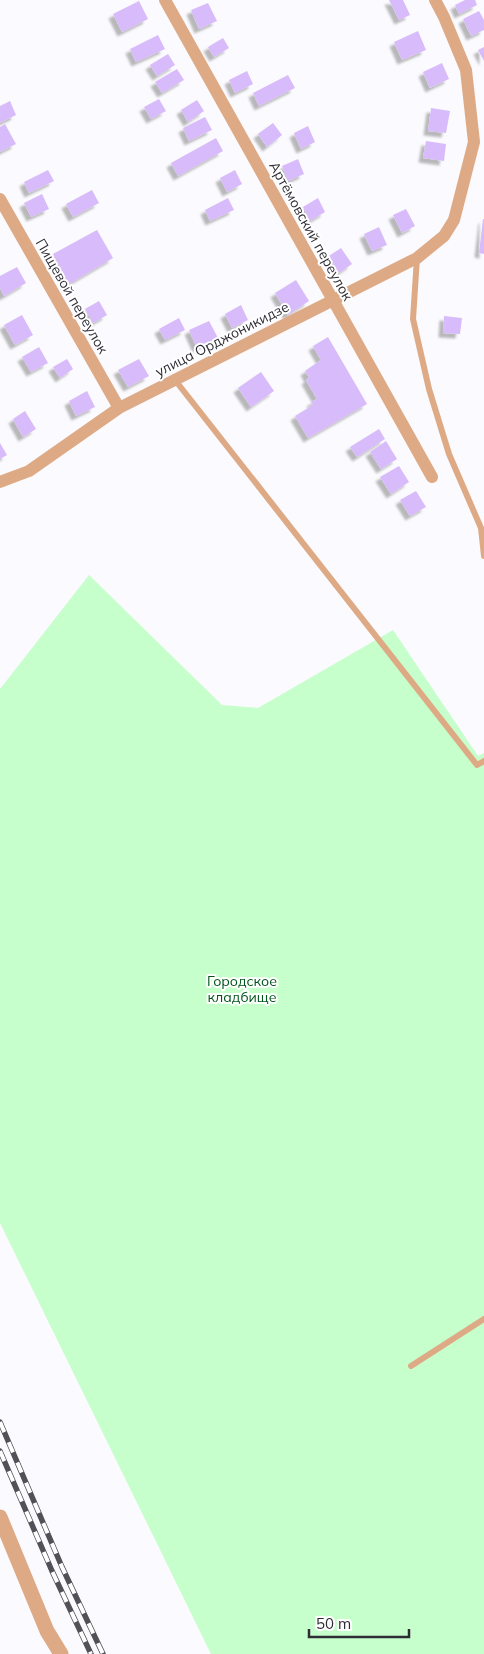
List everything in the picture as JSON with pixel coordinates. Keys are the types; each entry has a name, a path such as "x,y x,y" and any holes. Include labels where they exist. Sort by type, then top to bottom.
{"street":[{"name":"Артёмовский переулок","path":"165,0 432,477"},
{"name":"улица Орджоникидзе","path":"0,482 30,471 119,408 417,258 444,236 454,220 474,142 466,70 444,16 434,0"},
{"name":"Пищевой переулок","path":"0,199 119,408"},
{"path":"0,1516 47,1631 61,1654"}],"lane":[{"path":"417,258 413,320 429,389 449,454 481,528 484,556"},
{"path":"175,380 477,764 484,761"},
{"path":"410,1366 484,1319"}],"green space":[{"name":"Городское кладбище","path":"89,575 222,705 258,708 393,630 478,756 484,753 484,1654 211,1654 0,1223 0,689"}],"building":[{"path":"389,0 403,0 410,15 399,20"},
{"path":"465,0 475,0 477,5 459,14 455,5"},
{"path":"139,1 148,19 122,32 113,14"},
{"path":"208,3 217,21 199,29 191,10"},
{"path":"479,11 484,20 484,30 471,36 463,19"},
{"path":"418,31 426,50 402,60 394,42"},
{"path":"158,35 165,49 136,62 130,49"},
{"path":"223,38 229,48 214,57 208,47"},
{"path":"484,47 484,61 478,50"},
{"path":"168,54 175,65 157,76 150,65"},
{"path":"442,63 449,79 430,88 423,72"},
{"path":"177,69 184,80 162,93 155,82"},
{"path":"247,71 253,84 235,93 229,80"},
{"path":"288,75 295,88 259,106 253,93"},
{"path":"159,99 166,111 151,119 144,107"},
{"path":"197,100 204,111 188,122 181,110"},
{"path":"10,101 16,115 0,123 0,106"},
{"path":"431,108 450,111 446,133 428,131"},
{"path":"205,117 212,130 189,141 183,128"},
{"path":"273,123 282,135 267,147 258,134"},
{"path":"5,124 16,144 0,152 0,127"},
{"path":"308,126 315,142 301,149 294,133"},
{"path":"216,138 223,151 178,176 171,163"},
{"path":"426,141 446,144 444,161 423,158"},
{"path":"298,159 304,174 288,181 282,166"},
{"path":"48,170 54,181 29,193 24,182"},
{"path":"235,170 242,184 227,192 220,178"},
{"path":"92,190 99,203 73,217 66,204"},
{"path":"42,194 49,209 31,217 24,203"},
{"path":"228,198 234,210 210,221 205,210"},
{"path":"318,198 325,212 310,221 303,207"},
{"path":"406,209 415,226 402,233 393,215"},
{"path":"484,219 484,254 479,253"},
{"path":"379,227 387,245 372,251 364,234"},
{"path":"97,230 113,258 69,284 53,254"},
{"path":"341,248 352,264 339,273 329,256"},
{"path":"17,267 26,283 4,296 0,288 0,276"},
{"path":"296,280 309,301 288,315 275,293"},
{"path":"99,301 107,315 93,323 85,309"},
{"path":"241,305 248,320 232,328 225,314"},
{"path":"22,315 33,335 15,345 4,325"},
{"path":"444,316 462,318 460,334 443,333"},
{"path":"179,318 185,330 165,340 159,329"},
{"path":"209,321 218,338 197,348 189,330"},
{"path":"328,337 367,404 308,438 295,416 313,405 311,402 317,399 306,380 309,378 305,371 321,360 313,346"},
{"path":"39,347 48,363 31,372 22,357"},
{"path":"67,359 73,369 60,378 53,367"},
{"path":"139,359 149,376 128,387 118,370"},
{"path":"261,372 274,391 251,407 238,388"},
{"path":"87,391 95,407 76,416 69,401"},
{"path":"25,411 36,429 23,437 13,419"},
{"path":"379,429 385,439 357,457 350,447"},
{"path":"386,441 397,459 381,469 370,452"},
{"path":"0,443 7,455 0,459"},
{"path":"399,466 409,482 391,494 380,477"},
{"path":"416,491 426,507 410,516 400,500"}],"railway":[{"path":"0,1422 62,1567 103,1654"},
{"path":"0,1451 52,1571 91,1654"}]}
